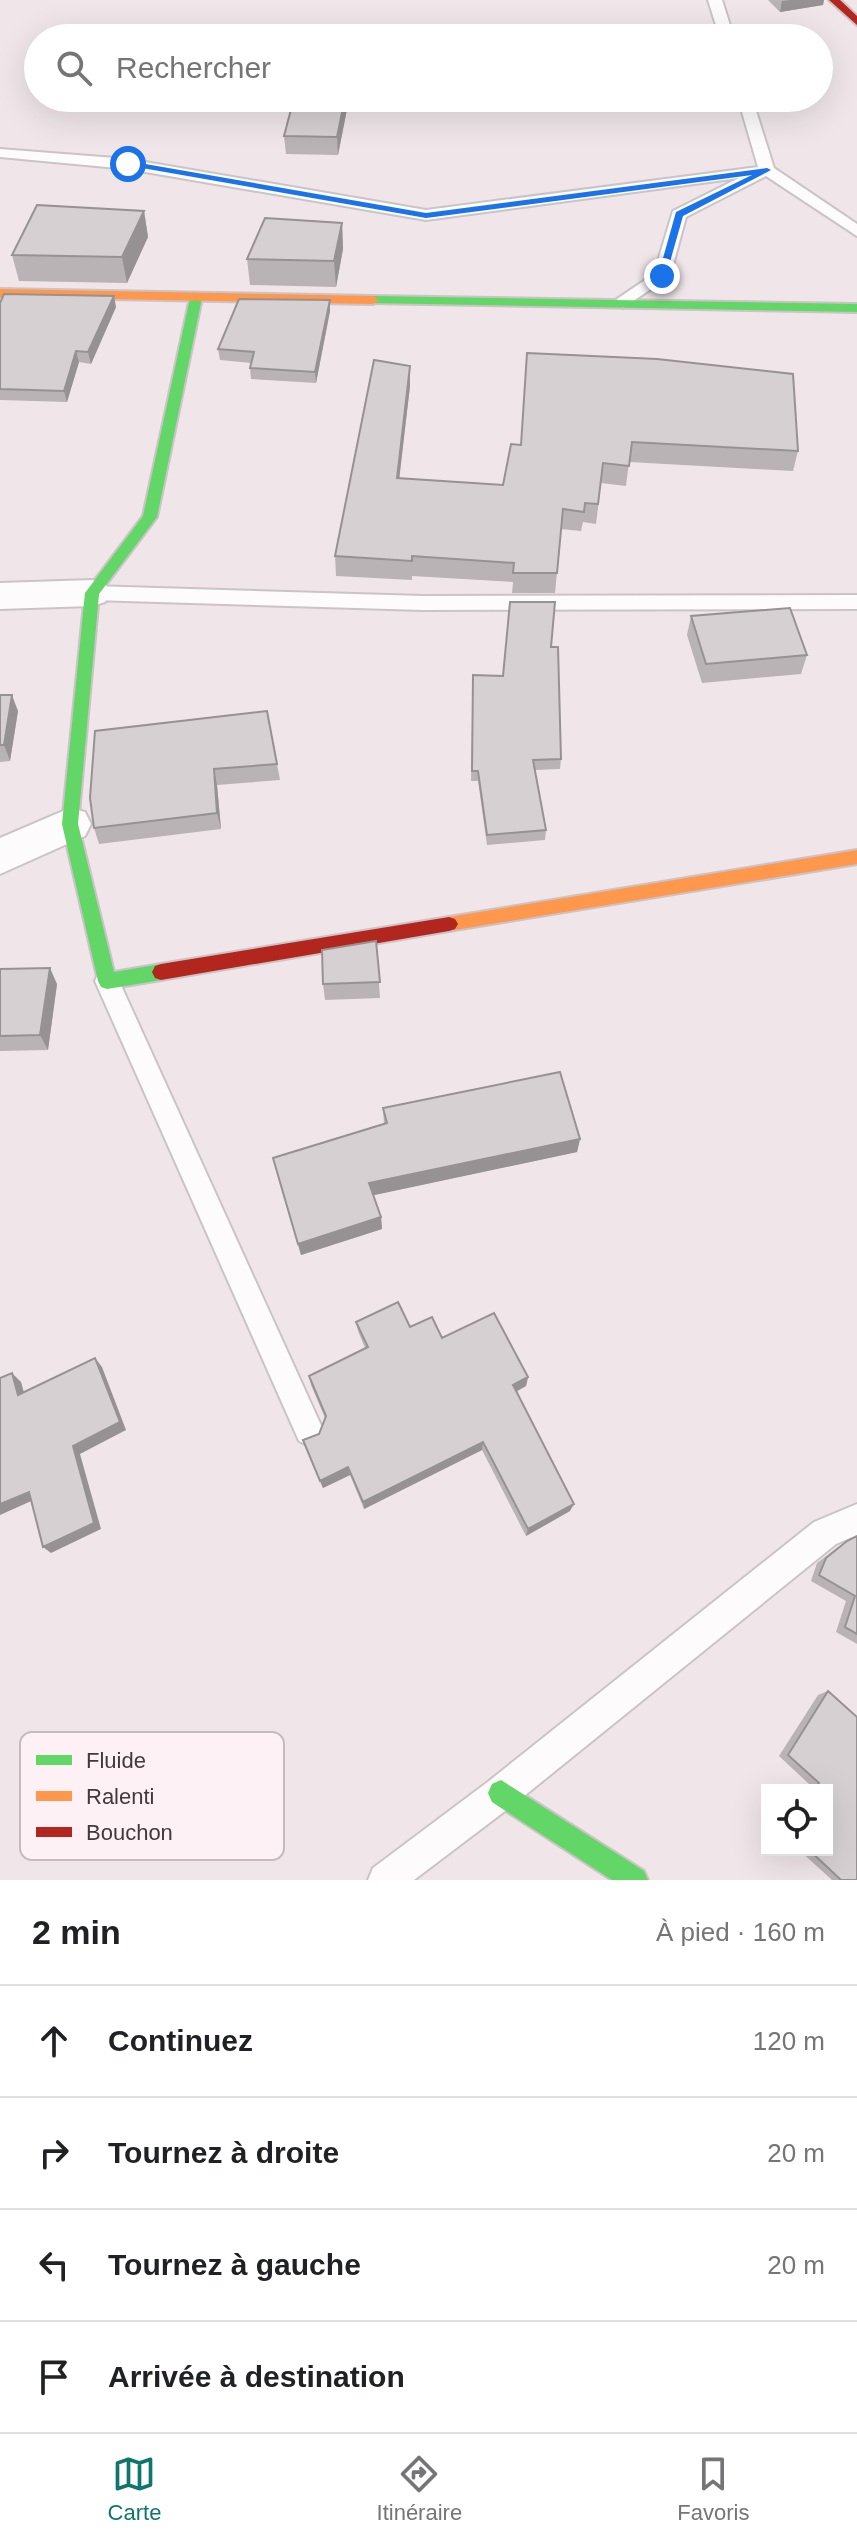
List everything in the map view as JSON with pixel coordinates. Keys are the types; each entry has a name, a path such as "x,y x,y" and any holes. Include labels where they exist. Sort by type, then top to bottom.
{"street":[{"path":"834,0 857,22"},
{"path":"0,293 857,308"},
{"path":"196,298 150,517 92,593 70,824 107,981 857,857"},
{"path":"0,596 92,593"},
{"path":"0,857 70,824"},
{"path":"501,1793 635,1880"}],"lane":[{"path":"715,0 723,24"},
{"path":"749,112 767,170 857,231"},
{"path":"0,153 128,164 426,215 767,170"},
{"path":"623,303 662,276 679,214 767,170"},
{"path":"92,593 423,603 857,602"},
{"path":"107,981 309,1431"},
{"path":"385,1880 501,1793 825,1533 857,1519"}],"building":[{"path":"290,112 342,112 337,137 284,136"},
{"path":"37,205 144,211 122,257 12,255"},
{"path":"265,218 342,223 334,261 247,259"},
{"path":"4,294 114,296 88,352 76,351 64,391 0,389 0,303"},
{"path":"239,299 330,300 315,372 250,368 254,352 218,349"},
{"path":"527,353 657,359 793,374 798,451 632,442 629,466 603,463 598,504 585,503 584,512 563,509 557,573 513,573 514,563 412,556 412,561 335,556 374,360 410,366 397,478 503,485 511,444 521,445"},
{"path":"510,602 555,602 551,647 558,647 561,759 533,760 546,830 487,835 478,771 472,771 473,675 503,676"},
{"path":"790,608 807,655 706,664 691,616"},
{"path":"0,695 12,695 4,745 0,745"},
{"path":"267,711 277,764 214,769 217,813 94,828 90,798 95,731"},
{"path":"376,941 380,982 323,984 322,950"},
{"path":"50,968 40,1035 0,1036 0,969"},
{"path":"560,1072 580,1139 369,1183 381,1217 298,1244 273,1158 387,1123 383,1108"},
{"path":"398,1302 410,1327 432,1317 442,1338 494,1313 528,1377 513,1385 574,1504 528,1529 483,1442 363,1502 348,1467 320,1481 303,1440 319,1434 326,1416 309,1376 368,1347 356,1322"},
{"path":"95,1358 120,1422 73,1446 94,1523 43,1547 29,1492 0,1504 0,1378 12,1373 18,1395"},
{"path":"857,1536 857,1634 845,1627 855,1596 819,1575 826,1558"},
{"path":"828,1691 857,1717 857,1880 841,1880 815,1856 833,1856 833,1784 818,1784 788,1755"}],"traffic: fast":[{"path":"161,972 107,981 70,824 92,593 150,517 196,298"},
{"path":"373,300 857,308"},
{"path":"501,1793 635,1880"}],"traffic: slow":[{"path":"0,293 373,300"},
{"path":"449,924 857,857"}],"traffic: jam":[{"path":"834,0 857,22"},
{"path":"161,972 449,924"}],"route":[{"path":"128,164 426,215 767,170 679,214 662,276"}]}
